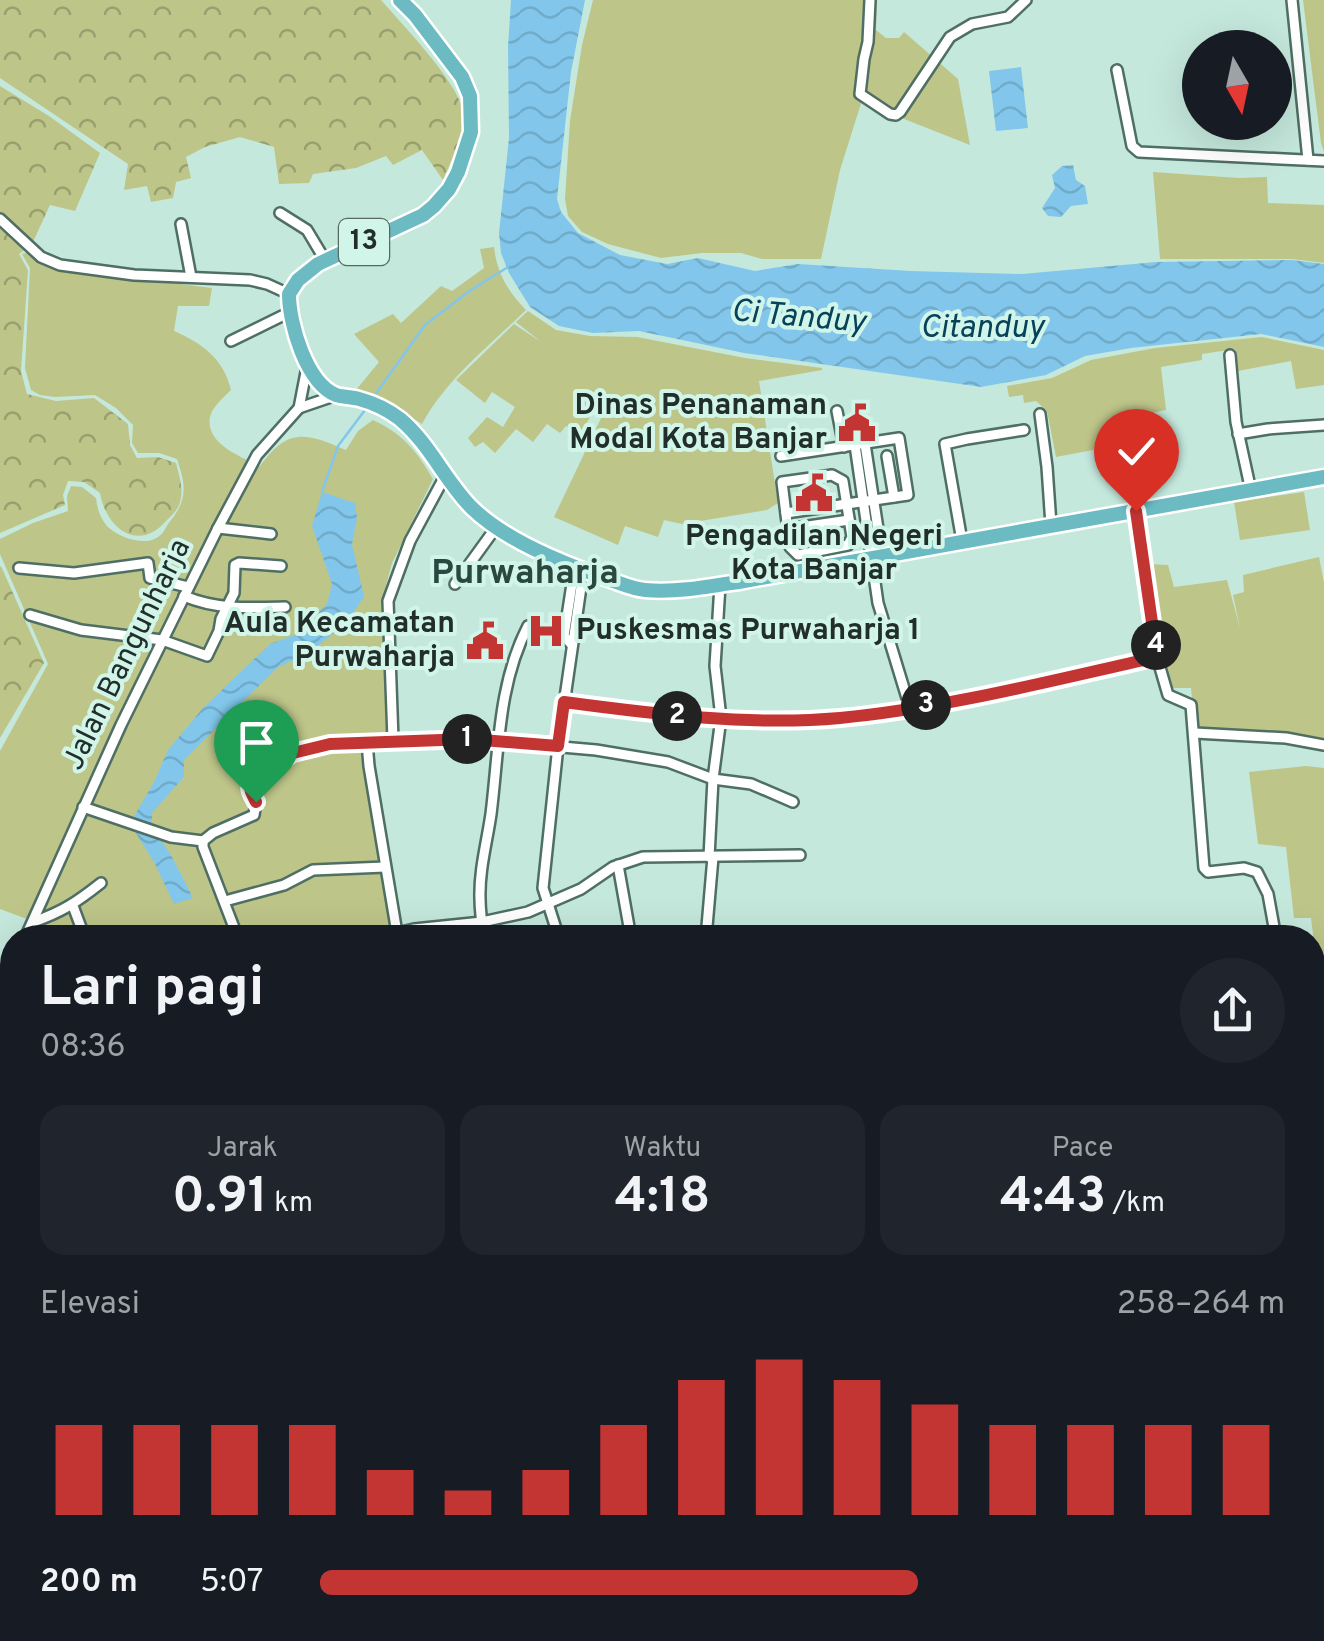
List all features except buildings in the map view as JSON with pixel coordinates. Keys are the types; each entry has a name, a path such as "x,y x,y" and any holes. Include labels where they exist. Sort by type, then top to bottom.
{"highway":[{"name":"13","path":"289,294 306,272 325,260 422,215 449,189 458,172 471,132 470,96 462,77 400,0"},
{"path":"289,294 298,341 326,389 390,411 420,438 469,505 497,526 580,574 638,589 720,585 1251,490 1323,482"}],"street":[{"path":"870,0 860,94 896,115 950,37 972,24 1008,17 1026,0"},
{"path":"1292,0 1308,160"},
{"path":"1117,70 1135,150 1163,155 1324,161"},
{"path":"280,212 308,230 325,260"},
{"path":"0,220 42,257 60,265 134,275 250,280 289,294"},
{"path":"181,224 191,277"},
{"path":"231,341 290,312"},
{"path":"1230,355 1238,434 1251,490"},
{"path":"299,408 308,364"},
{"path":"299,408 337,395"},
{"name":"Jalan Bangunharja","path":"32,925 83,807 218,528 256,455 299,408"},
{"path":"837,411 855,445 877,556 878,604 910,708"},
{"path":"1040,414 1051,525"},
{"path":"1238,434 1324,426"},
{"path":"962,540 946,444 1024,430"},
{"path":"781,456 899,438 908,495 786,514"},
{"path":"886,456 894,497"},
{"path":"832,475 843,480 852,537 848,546 798,554 790,547 786,514 782,482 832,475"},
{"path":"394,740 388,601 410,541 445,476"},
{"path":"1136,511 1157,657 1168,695 1191,705 1204,868 1208,872 1254,870 1262,878 1274,925"},
{"path":"788,529 849,520"},
{"path":"456,584 497,526"},
{"path":"218,528 271,534"},
{"path":"19,568 68,573 148,563 148,577 186,591 200,602 226,608 285,607"},
{"path":"30,616 82,630 162,640 208,656 234,593 236,564 281,566"},
{"path":"554,925 543,888 580,574"},
{"path":"707,925 712,779 721,718 715,666 720,585"},
{"path":"482,925 480,883 497,741 510,672 528,626"},
{"path":"564,702 721,718 826,718 999,692 1157,657"},
{"path":"1194,733 1286,738 1324,745"},
{"path":"83,807 171,837 202,841 254,815 256,802 250,792 253,780 293,753 330,744 394,740 497,741 596,750 668,762 712,779 751,784 793,802"},
{"path":"368,742 395,925"},
{"path":"202,841 233,925"},
{"path":"453,925 515,916 581,889 618,866 652,855 800,855"},
{"path":"618,866 629,925"},
{"path":"224,902 284,885 313,870 386,867"},
{"path":"33,922 73,906 101,884"},
{"path":"73,906 80,925"}],"green space":[{"path":"0,0 381,0 429,55 460,101 463,122 459,139 443,180 422,150 393,165 386,156 356,168 313,174 309,183 279,184 274,147 240,137 186,157 191,178 176,182 173,198 151,202 147,186 124,190 128,164 0,78"},
{"path":"593,0 877,0 876,30 886,38 899,38 904,32 958,79 970,145 899,117 864,94 840,170 821,259 762,259 741,253 661,258 608,244 582,232 568,216 565,199 570,121"},
{"path":"1303,0 1324,0 1324,152 1321,143"},
{"path":"0,86 100,153 75,211 50,205 32,244 19,254 28,270 21,371 27,394 56,401 94,398 128,424 130,445 137,458 158,457 176,463 181,487 179,505 145,535 134,535 116,526 100,493 84,482 68,481 63,495 65,505 0,533"},
{"path":"1153,172 1267,177 1268,203 1324,205 1324,263 1292,259 1160,259"},
{"path":"494,247 504,282 526,310 456,377 422,424 356,390 379,362 354,334 393,314 401,323 441,286 452,291 484,268 480,249"},
{"path":"31,252 42,263 60,269 212,288 209,306 178,306 174,331 202,347 228,379 231,390 213,410 210,426 219,442 235,454 260,466 279,445 298,437 346,450 358,431 373,420 408,444 433,479 392,563 381,604 389,737 364,739 372,814 393,925 24,925 27,919 0,909 0,751 48,664 0,554 0,539 68,511 71,486 82,487 96,498 101,516 112,530 131,539 152,540 174,516 183,494 177,459 159,453 138,453 132,443 133,425 116,408 95,395 55,397 31,390 25,368 30,268 22,254"},
{"path":"528,311 556,330 590,336 637,337 822,368 759,381 778,503 767,510 682,524 664,520 658,537 625,526 618,545 554,517 603,414 594,410 581,433 566,426 560,433 547,424 533,442 516,429 495,453 483,442 475,447 468,438 487,417 503,427 515,407 492,392 485,403 456,380 514,324 541,342 516,322"},
{"path":"1262,337 1324,350 1324,385 1296,389 1291,361 1238,371 1235,349 1202,354 1202,360 1161,367 1166,410 1117,420 1119,445 1056,457 1047,411 1036,401 1024,403 1023,395 1009,397 1007,386 1052,378 1091,360 1155,348"},
{"path":"1304,492 1310,530 1240,540 1234,502"},
{"path":"1319,557 1324,583 1324,740 1195,729 1191,688 1163,688 1148,564 1168,565 1174,587 1227,580 1240,628 1233,595 1244,592 1243,575"},
{"path":"0,567 44,663 0,738"},
{"path":"1324,768 1324,925 1312,925 1311,918 1294,918 1286,847 1258,844 1249,772"}],"water":[{"name":"Citanduy","path":"511,0 585,0 571,72 557,199 561,212 578,233 620,255 667,264 698,258 755,271 798,264 1022,274 1156,262 1292,260 1324,264 1324,347 1261,334 1131,348 1085,356 1046,375 981,387 744,353 639,331 593,333 559,326 530,307 501,253 499,233 509,138"},
{"path":"1021,67 1028,128 996,131 989,71"},
{"path":"1073,165 1076,180 1085,186 1088,204 1071,206 1061,217 1048,216 1042,208 1055,188 1052,175 1062,166"},
{"path":"322,492 355,503 357,518 352,544 364,597 345,624 307,654 278,667 184,760 184,777 152,813 152,827 193,898 174,904 134,830 133,818 168,750 203,708 270,644 297,634 327,604 332,584 312,526"}],"waterway":[{"path":"372,399 425,325 508,267"},
{"path":"322,492 338,446 368,406"}],"place":[{"name":"Dinas Penanaman Modal Kota Banjar","path":"857,423"},
{"name":"Pengadilan Negeri Kota Banjar","path":"814,493"},
{"name":"Puskesmas Purwaharja 1","path":"546,631"},
{"name":"Aula Kecamatan Purwaharja","path":"485,641"}],"district":[{"name":"Purwaharja","path":"525,574"}],"route":[{"path":"256,802 250,792 253,780 293,753 312,747 470,739 558,746 564,702 676,716 843,718 999,692 1157,657 1136,511"}],"water label":[{"name":"Ci Tanduy","path":"798,318"}]}
